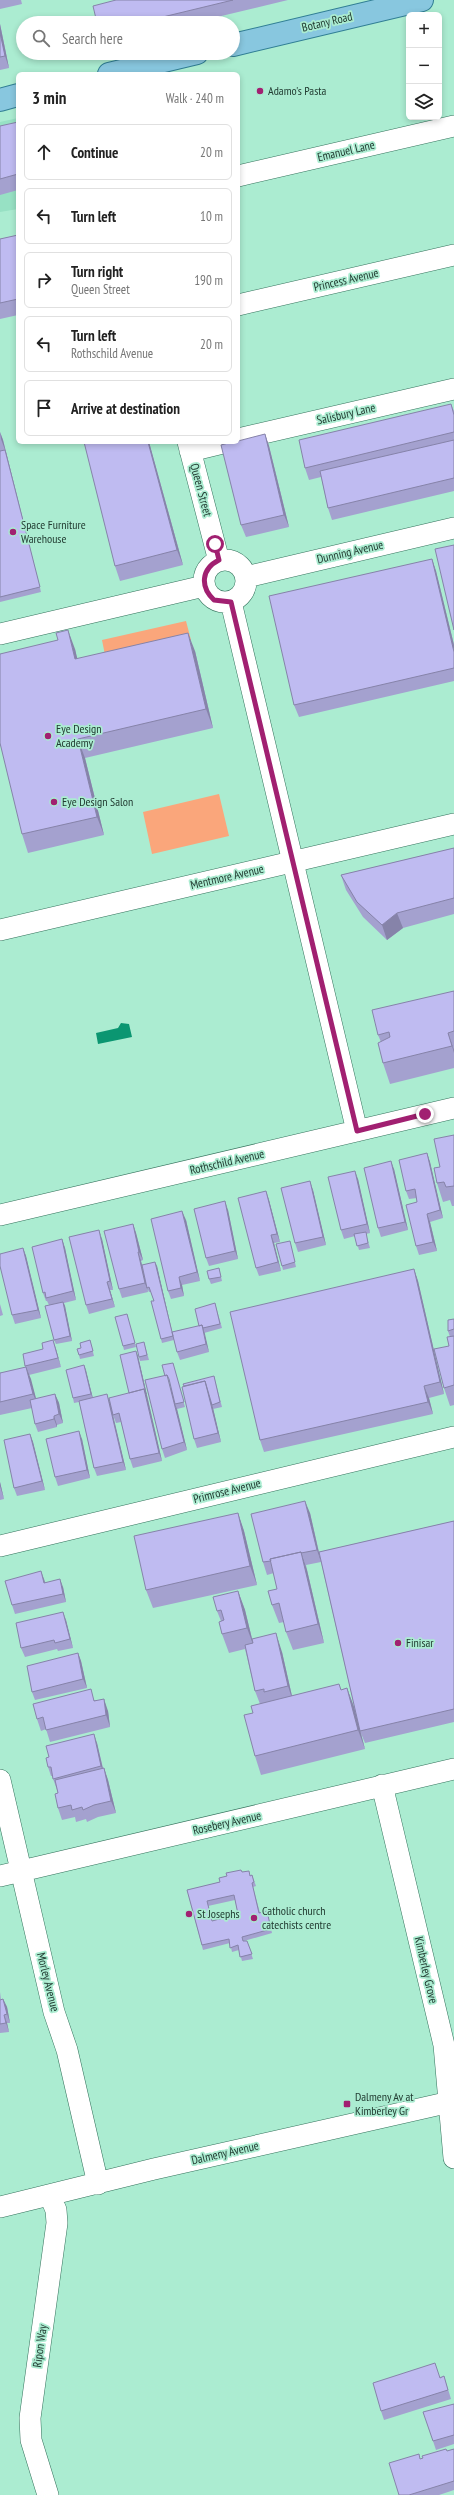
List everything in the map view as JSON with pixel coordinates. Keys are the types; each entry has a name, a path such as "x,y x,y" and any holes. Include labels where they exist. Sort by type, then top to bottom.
{"main road":[{"name":"Botany Road","path":"240,43 422,0"},
{"path":"117,72 168,60"},
{"path":"0,100 16,96"}],"street":[{"name":"Emanuel Lane","path":"240,176 454,126"},
{"name":"Princess Avenue","path":"240,305 454,255"},
{"name":"Salisbury Lane","path":"240,440 454,389"},
{"path":"189,446 208,444"},
{"name":"Queen Street","path":"189,446 219,560"},
{"name":"Dunning Avenue","path":"246,577 454,528"},
{"path":"219,560 228,560 236,563 246,577 245,590 237,600 231,602 214,600 204,586 205,573 213,563 219,560"},
{"path":"0,634 204,586"},
{"path":"231,602 357,1131"},
{"name":"Mentmore Avenue","path":"0,930 454,824"},
{"name":"Rothschild Avenue","path":"0,1215 454,1108"},
{"name":"Primrose Avenue","path":"0,1546 454,1437"},
{"name":"Rosebery Avenue","path":"0,1876 454,1769"},
{"name":"Morley Avenue","path":"0,1780 54,2012 67,2050 98,2184"},
{"name":"Kimberley Grove","path":"382,1785 444,2045 454,2158"},
{"name":"Dalmeny Avenue","path":"0,2207 450,2102"},
{"name":"Ripon Way","path":"48,2495 31,2440 30,2418 57,2223 56,2210 50,2196"}],"shaded area":[{"path":"16,118 16,209 0,212 0,122"},
{"path":"186,621 191,640 106,660 102,640"},
{"path":"219,794 229,836 152,854 143,812"},
{"path":"121,1023 129,1024 132,1037 98,1044 96,1033 118,1028"}],"building":[{"path":"116,0 233,0 167,16 95,16 93,6"},
{"path":"0,33 5,56 0,57"},
{"path":"16,122 16,175 0,179 0,126"},
{"path":"16,235 16,299 0,303 0,239"},
{"path":"451,404 454,415 454,432 305,468 299,440"},
{"path":"265,434 284,515 241,525 221,445 240,444 240,440"},
{"path":"454,440 454,478 328,508 320,471"},
{"path":"84,444 149,444 177,550 115,566"},
{"name":"Space Furniture Warehouse","path":"5,450 40,587 0,597 0,451"},
{"path":"454,545 454,630 435,549"},
{"path":"432,559 454,652 454,668 294,705 269,596"},
{"path":"68,630 75,659 188,633 206,709 78,739 97,817 22,834 0,743 0,654 58,640 56,633"},
{"path":"454,848 454,898 397,913 382,925 357,902 341,875"},
{"path":"454,991 454,1031 448,1033 452,1046 383,1063 378,1043 390,1037 389,1032 378,1035 372,1010"},
{"path":"454,1135 454,1186 446,1187 444,1182 437,1183 434,1168 440,1167 434,1139"},
{"path":"427,1153 440,1210 427,1214 433,1242 416,1246 406,1205 417,1202 415,1189 406,1191 399,1160"},
{"path":"391,1161 405,1222 378,1228 364,1168"},
{"path":"355,1171 367,1224 341,1230 328,1177"},
{"path":"310,1181 323,1237 295,1243 281,1188"},
{"path":"266,1191 277,1234 271,1235 278,1262 256,1268 238,1198"},
{"path":"225,1201 235,1251 206,1258 194,1209"},
{"path":"182,1211 197,1272 179,1277 181,1288 168,1291 151,1219"},
{"path":"133,1224 145,1283 119,1289 104,1231"},
{"path":"99,1230 110,1281 107,1282 112,1299 86,1305 69,1237"},
{"path":"366,1232 368,1243 357,1246 354,1234"},
{"path":"62,1239 73,1291 46,1298 45,1292 43,1293 32,1247"},
{"path":"290,1241 295,1262 282,1266 276,1244"},
{"path":"23,1248 38,1310 12,1315 0,1266 0,1254"},
{"path":"155,1262 173,1336 161,1339 151,1301 154,1301 149,1287 147,1288 142,1265"},
{"path":"219,1268 221,1277 209,1279 207,1271"},
{"path":"414,1269 440,1382 424,1386 428,1402 260,1440 230,1312"},
{"path":"63,1302 70,1336 54,1340 45,1306"},
{"path":"215,1303 220,1324 203,1328 202,1325 199,1326 195,1309"},
{"path":"127,1314 135,1343 123,1346 115,1317"},
{"path":"454,1319 454,1329 448,1331 448,1320"},
{"path":"202,1325 206,1344 177,1352 172,1332"},
{"path":"454,1336 454,1385 444,1388 434,1349 449,1346 447,1337"},
{"path":"53,1340 58,1358 25,1366 23,1354 43,1349 42,1343"},
{"path":"90,1340 93,1351 79,1355 77,1349 81,1348 80,1343"},
{"path":"144,1342 147,1355 139,1357 136,1344"},
{"path":"136,1351 146,1394 144,1389 129,1393 120,1355"},
{"path":"173,1363 184,1402 175,1404 169,1379 167,1375 165,1376 162,1365"},
{"path":"84,1365 91,1394 73,1398 66,1370"},
{"path":"26,1367 33,1394 0,1402 0,1373"},
{"path":"167,1375 184,1442 162,1449 145,1380"},
{"path":"214,1376 220,1402 212,1405 205,1381 184,1386 183,1384"},
{"path":"205,1381 218,1433 194,1439 182,1387"},
{"path":"144,1389 159,1453 130,1459 119,1413 113,1415 109,1398"},
{"path":"55,1394 59,1414 54,1416 54,1419 35,1424 30,1400"},
{"path":"107,1394 123,1462 94,1468 79,1401"},
{"path":"79,1431 87,1470 55,1477 46,1439"},
{"path":"30,1434 42,1481 14,1488 4,1440"},
{"path":"305,1501 317,1550 301,1552 263,1562 251,1514"},
{"path":"238,1513 250,1566 146,1590 134,1536"},
{"name":"Finisar","path":"454,1521 454,1709 360,1731 319,1552"},
{"path":"301,1552 318,1624 286,1632 279,1603 272,1605 268,1591 277,1589 270,1559"},
{"path":"41,1571 44,1583 60,1579 63,1594 12,1605 5,1581"},
{"path":"238,1591 247,1628 222,1634 219,1622 224,1620 221,1610 217,1611 213,1597"},
{"path":"63,1612 70,1639 55,1643 54,1640 21,1648 16,1623"},
{"path":"276,1633 288,1686 264,1692 264,1689 255,1691 245,1645 253,1643 252,1639"},
{"path":"78,1653 83,1679 32,1692 27,1666"},
{"path":"339,1684 341,1690 347,1688 358,1730 255,1756 244,1715 253,1713 251,1706"},
{"path":"91,1689 94,1701 104,1699 106,1715 46,1730 43,1717 37,1719 33,1704"},
{"path":"94,1734 101,1766 53,1779 51,1767 48,1767 46,1758 49,1757 46,1746"},
{"path":"104,1768 111,1801 94,1805 83,1810 82,1807 72,1810 71,1805 58,1808 55,1794 58,1793 55,1780"},
{"name":"Catholic church catechists centre","path":"241,1870 242,1872 249,1871 254,1882 252,1883 259,1913 267,1911 271,1929 242,1937 243,1941 247,1941 252,1954 240,1957 238,1945 230,1948 229,1939 202,1945 187,1890 220,1882 219,1878 227,1876 226,1873","holes":["234,1895 238,1914 212,1921 207,1901"]},
{"path":"3,1999 7,2014 4,2015 6,2023 0,2024 0,2000"},
{"path":"435,2363 440,2378 444,2376 448,2390 381,2411 373,2383"},
{"path":"454,2404 454,2435 433,2441 423,2412"},
{"path":"446,2449 447,2451 454,2449 454,2481 409,2495 399,2495 389,2463 419,2454 420,2459 423,2458 422,2456"}],"place":[{"name":"Adamo's Pasta","path":"260,91"},
{"name":"Space Furniture Warehouse","path":"13,532"},
{"name":"Eye Design Academy","path":"48,736"},
{"name":"Eye Design Salon","path":"54,802"},
{"name":"Finisar","path":"398,1643"},
{"name":"St Josephs","path":"189,1914"},
{"name":"Catholic church catechists centre","path":"254,1918"},
{"name":"Dalmeny Av at Kimberley Gr","path":"347,2104"}],"route":[{"path":"215,544 219,560 213,563 205,573 204,586 208,594 214,600 231,602 234,620 357,1131 425,1114"}]}
